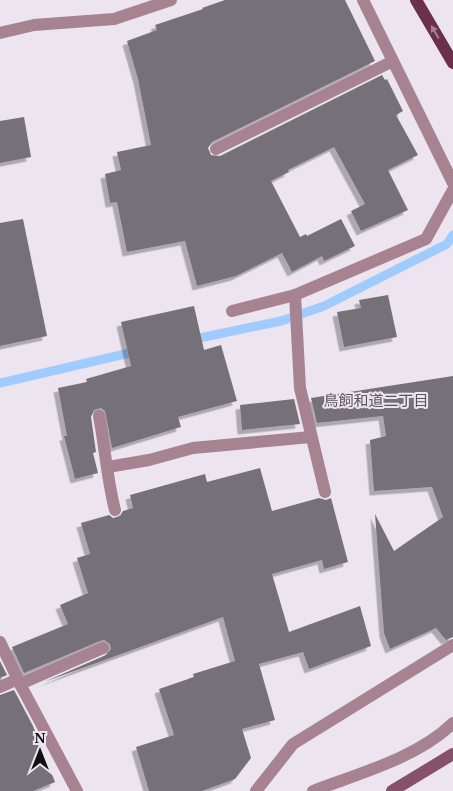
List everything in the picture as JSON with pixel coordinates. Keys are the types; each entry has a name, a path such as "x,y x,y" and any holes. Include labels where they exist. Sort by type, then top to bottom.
{"main road":[{"path":"416,0 453,64"},
{"path":"392,791 453,754"}],"street":[{"path":"0,33 34,25 114,19 171,0"},
{"path":"363,0 453,183"},
{"path":"216,149 393,62"},
{"path":"232,310 295,294 426,239 453,190"},
{"path":"295,294 300,388 325,492"},
{"path":"99,416 108,468 108,481 115,510"},
{"path":"108,468 149,460 193,448 311,437"},
{"path":"0,642 77,791"},
{"path":"256,791 294,744 453,645"},
{"path":"0,687 19,682 103,648"},
{"path":"313,791 416,750 434,739 453,723"}],"building":[{"path":"225,0 345,0 375,61 212,142 208,148 211,155 220,156 382,75 385,80 387,79 403,111 396,115 418,155 388,170 408,210 361,231 351,211 365,204 334,147 288,170 289,172 271,181 300,237 306,234 307,236 341,219 355,246 324,261 322,256 292,272 282,253 236,276 197,286 185,241 127,252 117,202 110,203 105,174 121,170 117,152 151,145 138,79 127,41 157,30 155,25"},
{"path":"24,117 31,157 0,163 0,121"},
{"path":"23,219 47,336 0,346 0,223"},
{"path":"388,295 397,337 344,347 337,312 361,308 359,300"},
{"path":"194,306 204,350 221,345 237,401 178,417 181,427 112,448 105,411 101,408 94,410 91,417 96,452 93,453 98,473 75,479 64,436 67,436 58,388 87,382 86,379 131,366 121,322"},
{"path":"453,376 453,637 446,640 436,628 390,649 384,633 375,514 394,551 443,517 432,487 374,491 370,440 386,436 383,416 317,423 311,398"},
{"path":"294,399 300,424 242,430 240,405"},
{"path":"260,468 272,511 319,498 326,500 331,498 348,562 324,569 322,560 272,574 289,632 360,606 371,646 309,669 303,652 259,664 275,720 242,729 251,758 235,779 202,791 149,791 136,747 174,735 159,689 194,677 193,674 235,661 223,617 44,682 106,655 111,649 110,644 104,640 100,641 24,673 12,647 68,624 60,605 88,593 77,558 90,554 81,523 109,515 113,518 120,516 123,511 133,508 130,495 205,474 207,482"},
{"path":"0,661 7,675 0,678"},
{"path":"14,690 33,726 55,782 33,791 0,791 0,695"}],"waterway":[{"path":"190,340 281,321 324,306 447,244 453,235"},
{"path":"0,383 138,351"}],"district":[{"name":"鳥飼和道二丁目","path":"376,401"}]}
